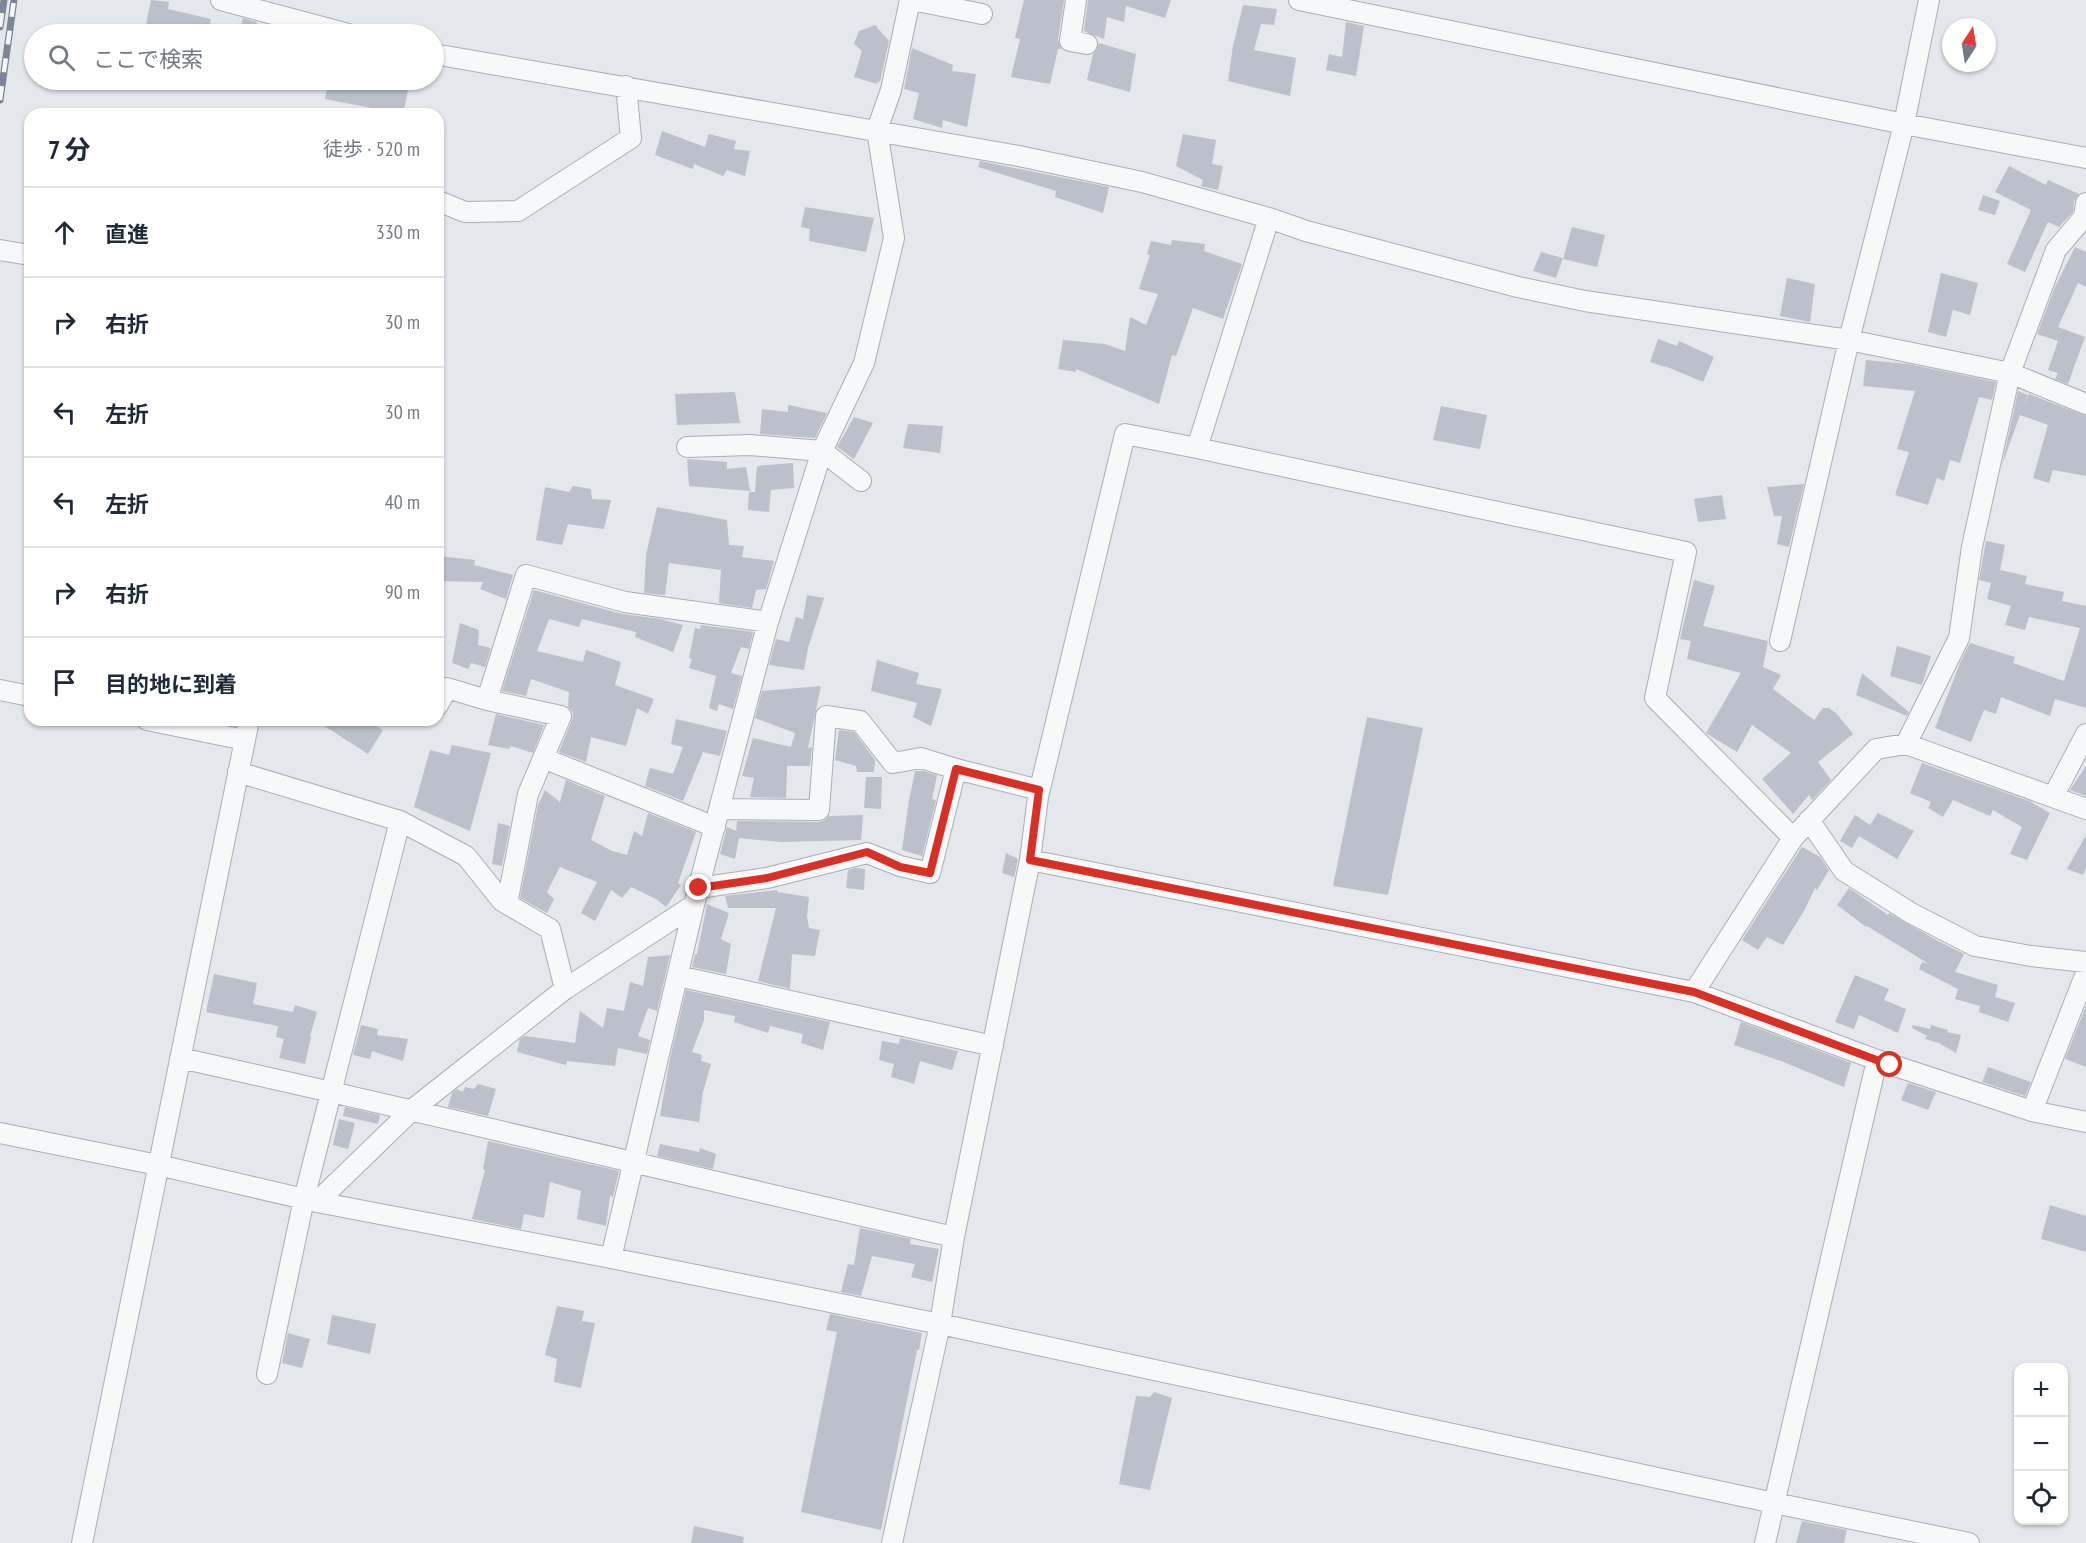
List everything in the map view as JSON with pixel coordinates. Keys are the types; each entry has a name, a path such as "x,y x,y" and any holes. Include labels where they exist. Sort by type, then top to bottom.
{"street":[{"path":"221,0 311,24"},
{"path":"611,1258 697,896 768,622 822,452 864,363 894,238 877,130 891,90 911,0 982,14"},
{"path":"1076,0 1070,41 1087,44"},
{"path":"1299,0 2086,159"},
{"path":"1780,641 1850,340 1904,124 1929,0"},
{"path":"444,56 877,130 1019,156 1142,182 1269,218 1306,231 1518,287 1661,313 1850,340 2010,373 2086,405"},
{"path":"444,203 465,212 518,211 631,138 626,86"},
{"path":"1906,744 1959,638 1972,547 2010,373 2056,250 2084,217 2086,203"},
{"path":"1197,448 1269,218"},
{"path":"0,250 24,254"},
{"path":"892,1543 940,1324 954,1237 1030,860 1039,790 1125,434 1686,552 1655,698 1792,838"},
{"path":"687,447 750,445 822,452 861,481"},
{"path":"486,700 526,575 626,602 768,622"},
{"path":"444,694 447,688 486,700 561,716 528,794 507,904"},
{"path":"0,690 24,695"},
{"path":"543,758 717,818 819,810 826,716 860,721 893,763 921,758 1039,790"},
{"path":"176,726 245,740"},
{"path":"82,1543 248,726"},
{"path":"2053,797 2086,734"},
{"path":"1694,992 1792,838 1876,749 1906,744 2086,808"},
{"path":"310,1201 413,1109 565,989 697,896 867,852 900,867 930,873 956,769"},
{"path":"238,772 400,821 466,856 502,901 550,929 565,989"},
{"path":"1809,820 1844,871 1911,913 1975,946 2031,956 2086,962"},
{"path":"267,1374 310,1201 331,1091 400,821"},
{"path":"1030,860 1694,992 1876,1060 2032,1111 2086,1122"},
{"path":"2032,1111 2086,973"},
{"path":"678,976 993,1046"},
{"path":"180,1058 413,1109 954,1237"},
{"path":"1765,1543 1876,1060"},
{"path":"0,1133 158,1165 310,1201 940,1324 1969,1543"}],"building":[{"path":"151,0 169,2 168,9 211,19 210,24 146,24"},
{"path":"1024,0 1064,0 1058,39 1061,49 1058,49 1050,84 1011,77 1020,39 1015,38"},
{"path":"1088,0 1171,0 1165,18 1126,6 1124,22 1107,17 1104,39 1084,31"},
{"path":"1243,5 1277,9 1274,25 1261,24 1254,50 1296,58 1290,96 1228,81 1233,46"},
{"path":"243,18 257,22 256,24 242,24"},
{"path":"1346,22 1364,26 1356,76 1326,70 1329,54 1342,57"},
{"path":"875,25 889,41 880,82 878,81 877,84 854,77 862,51 854,44 859,31"},
{"path":"1099,43 1136,54 1130,92 1087,80 1093,54"},
{"path":"912,48 953,65 952,71 976,74 967,127 943,120 942,128 913,119 919,93 904,89"},
{"path":"327,90 408,90 404,108 372,108 325,99"},
{"path":"662,131 705,147 709,134 736,141 734,149 750,151 745,176 727,170 723,176 694,164 693,169 655,155"},
{"path":"1183,134 1216,140 1212,164 1223,166 1218,190 1201,186 1203,180 1176,166"},
{"path":"980,161 1109,187 1103,213 1055,197 1056,191 978,167"},
{"path":"2009,166 2046,185 2048,180 2079,194 2074,201 2073,212 2059,227 2048,222 2025,272 2007,264 2031,210 1995,192"},
{"path":"1983,195 2000,201 1995,215 1978,210"},
{"path":"805,207 874,218 866,252 809,241 810,229 801,227"},
{"path":"1572,227 1605,235 1597,267 1563,259"},
{"path":"1172,240 1205,244 1204,251 1242,264 1223,319 1193,308 1176,356 1172,355 1159,404 1076,369 1076,372 1058,369 1063,340 1105,344 1125,351 1130,317 1146,325 1158,294 1139,289 1150,255 1147,254 1151,241 1171,245"},
{"path":"2075,247 2086,252 2086,287 2078,283 2058,327 2085,337 2068,384 2055,379 2058,373 2048,370 2058,341 2037,334 2055,287"},
{"path":"1541,252 1563,258 1556,278 1533,271"},
{"path":"1941,273 1978,283 1970,315 1953,310 1946,337 1928,332"},
{"path":"1787,278 1815,284 1810,322 1780,316"},
{"path":"1658,339 1677,346 1679,341 1714,357 1703,382 1650,362"},
{"path":"1866,360 1908,364 1996,382 1992,400 1979,397 1960,463 1950,460 1944,481 1937,478 1928,505 1895,495 1909,452 1897,449 1915,391 1863,386"},
{"path":"2018,391 2028,395 2023,408 2029,394 2086,416 2086,476 2053,470 2049,483 2033,478 2048,425 2020,415 2002,465"},
{"path":"735,392 740,423 677,425 675,394"},
{"path":"788,405 827,413 815,438 760,434 762,409 788,412"},
{"path":"1441,406 1487,415 1480,449 1433,440"},
{"path":"854,417 873,423 854,459 837,447"},
{"path":"908,424 943,426 940,453 903,448"},
{"path":"687,459 727,462 727,469 746,467 750,491 689,486"},
{"path":"793,463 794,488 771,490 769,512 748,510 749,492 755,492 757,466"},
{"path":"1804,484 1789,547 1777,544 1782,516 1774,516 1767,487"},
{"path":"573,486 591,489 592,499 611,500 604,529 568,524 562,545 536,540 545,487 569,492"},
{"path":"1722,495 1726,519 1698,522 1694,499"},
{"path":"657,507 727,520 729,545 744,546 742,557 774,561 766,589 756,590 752,608 719,603 721,570 669,563 665,595 644,593 646,555"},
{"path":"1986,541 2005,545 2000,570 2027,576 2025,584 2064,592 2062,601 2086,606 2086,708 2055,699 2050,716 2001,697 1996,714 1984,710 1971,742 1935,728 1970,643 2015,657 2013,663 2064,681 2080,628 2029,617 2025,630 2005,625 2011,606 1987,599 1991,583 1979,580"},
{"path":"444,557 475,560 474,565 513,575 506,599 480,589 483,582 444,581"},
{"path":"1694,580 1715,586 1703,626 1768,641 1763,667 1781,675 1773,689 1814,720 1823,708 1829,708 1837,714 1853,734 1818,762 1831,780 1812,800 1809,795 1793,814 1762,779 1791,753 1752,725 1737,752 1706,733 1741,673 1687,659 1691,641 1680,639"},
{"path":"534,590 622,614 661,619 683,625 673,652 635,637 636,632 582,619 579,627 549,619 537,651 583,662 586,650 621,662 615,685 654,699 648,714 637,708 626,746 591,737 586,762 559,752 572,720 573,713 568,706 569,692 531,679 526,696 502,691"},
{"path":"807,595 824,598 808,648 804,670 769,665 776,639 789,642 796,617 803,619"},
{"path":"460,623 479,630 478,645 491,648 485,667 471,663 468,669 452,663"},
{"path":"701,625 753,632 749,649 741,647 731,673 742,676 733,709 719,704 717,711 709,708 716,676 689,668 695,628 700,629"},
{"path":"1897,646 1931,656 1922,685 1890,676"},
{"path":"877,660 919,673 916,684 942,689 931,726 913,717 917,703 871,691"},
{"path":"1862,673 1909,712 1907,716 1856,695"},
{"path":"821,686 808,748 812,747 810,766 787,766 786,798 750,797 754,778 742,776 753,738 791,747 795,733 755,718 762,691"},
{"path":"496,714 544,725 533,753 511,746 509,749 488,745"},
{"path":"1367,717 1423,728 1388,895 1333,886"},
{"path":"676,719 727,731 720,756 703,752 683,801 645,786 650,768 673,774 683,747 671,744"},
{"path":"324,726 376,726 383,730 368,754"},
{"path":"839,730 854,732 875,760 874,772 857,772 856,766 835,760"},
{"path":"452,745 491,753 470,831 414,807 430,750 449,755"},
{"path":"1922,763 2029,801 2050,813 2027,860 2010,854 2022,827 1993,810 1990,816 1953,800 1943,817 1928,808 1931,802 1910,793"},
{"path":"2086,766 2086,796 2070,790"},
{"path":"915,771 937,775 932,799 936,800 922,856 902,850"},
{"path":"866,777 882,777 881,809 864,808"},
{"path":"566,780 605,796 591,840 612,851 627,855 634,831 642,836 648,813 696,832 678,883 681,885 666,907 656,899 631,887 622,898 611,890 595,921 581,913 597,882 560,867 547,892 554,899 547,913 520,898 538,805 545,790 560,802"},
{"path":"1878,813 1914,831 1897,859 1859,836 1852,848 1840,841 1855,815 1870,825"},
{"path":"863,815 861,840 781,842 739,838 735,859 720,854 727,827 736,831 737,821 819,822 829,816"},
{"path":"498,823 510,826 502,866 492,864"},
{"path":"2086,835 2086,868 2083,875 2067,869"},
{"path":"1802,847 1820,857 1829,870 1817,890 1815,888 1783,945 1767,937 1758,950 1742,940"},
{"path":"1006,853 1018,859 1014,877 1002,873"},
{"path":"865,869 864,890 846,888 848,870"},
{"path":"1849,888 1888,915 1889,913 1964,954 1955,972 1998,985 1995,997 2015,1003 2008,1022 1979,1012 1980,1006 1955,999 1958,989 1919,969 1922,962 1929,964 1866,927 1837,905"},
{"path":"778,890 777,892 809,897 807,916 809,928 820,930 815,956 792,954 790,989 758,981 776,908 728,908 725,896"},
{"path":"707,904 729,913 721,939 731,944 726,974 692,967 695,954 697,954"},
{"path":"670,955 657,1011 648,1008 638,1036 650,1040 647,1054 618,1048 615,1066 567,1061 566,1065 517,1052 520,1039 525,1036 575,1043 580,1011 603,1028 607,1008 624,1011 630,982 643,986 648,957"},
{"path":"214,974 257,983 253,1004 293,1012 295,1005 317,1012 305,1064 279,1058 284,1039 276,1037 278,1026 206,1012"},
{"path":"1855,975 1889,989 1884,1000 1906,1009 1898,1033 1859,1015 1854,1029 1835,1022"},
{"path":"686,990 830,1022 823,1050 801,1043 803,1034 770,1026 768,1033 734,1022 735,1016 704,1010 704,1020 692,1052 702,1055 701,1061 711,1064 703,1092 699,1122 660,1116"},
{"path":"2086,1006 2086,1067 2065,1059"},
{"path":"1741,1022 1851,1063 1844,1087 1781,1061 1734,1045"},
{"path":"361,1025 378,1029 377,1035 408,1039 403,1061 372,1051 370,1059 353,1055"},
{"path":"1913,1025 1930,1029 1931,1025 1961,1035 1956,1053 1939,1043 1925,1039 1927,1036 1912,1028"},
{"path":"900,1038 958,1051 952,1070 920,1061 914,1084 891,1077 894,1064 879,1060 882,1041 899,1044"},
{"path":"1988,1067 2031,1082 2025,1096 1982,1082"},
{"path":"1908,1083 1936,1092 1928,1110 1901,1100"},
{"path":"478,1084 496,1089 488,1116 448,1107 452,1093 457,1089 463,1092 465,1087 474,1089"},
{"path":"345,1107 380,1115 378,1124 343,1116"},
{"path":"339,1119 355,1123 348,1149 333,1145"},
{"path":"488,1141 619,1171 613,1197 610,1196 606,1226 577,1219 581,1191 550,1182 544,1218 524,1214 521,1229 472,1219 485,1170 483,1169"},
{"path":"660,1144 699,1152 700,1148 716,1154 713,1169 657,1156"},
{"path":"2050,1205 2086,1216 2086,1252 2041,1239"},
{"path":"860,1228 911,1239 910,1244 939,1249 932,1282 911,1277 915,1264 872,1256 861,1296 841,1292 848,1264 854,1265"},
{"path":"557,1306 584,1311 582,1321 595,1323 581,1388 554,1382 557,1359 545,1355"},
{"path":"830,1314 922,1333 881,1530 801,1512 837,1332 826,1330"},
{"path":"332,1315 376,1324 370,1354 327,1344"},
{"path":"288,1333 310,1339 302,1368 282,1363"},
{"path":"1154,1392 1172,1398 1150,1490 1119,1484 1136,1396 1150,1397"},
{"path":"1802,1521 1847,1530 1844,1543 1796,1543"},
{"path":"694,1526 744,1537 743,1543 691,1543"}],"railway":[{"path":"0,27 4,0"},
{"path":"0,100 14,0"}],"route":[{"path":"699,888 767,878 867,852 900,867 930,873 956,769 1039,790 1030,860 1694,992 1890,1065"}]}
